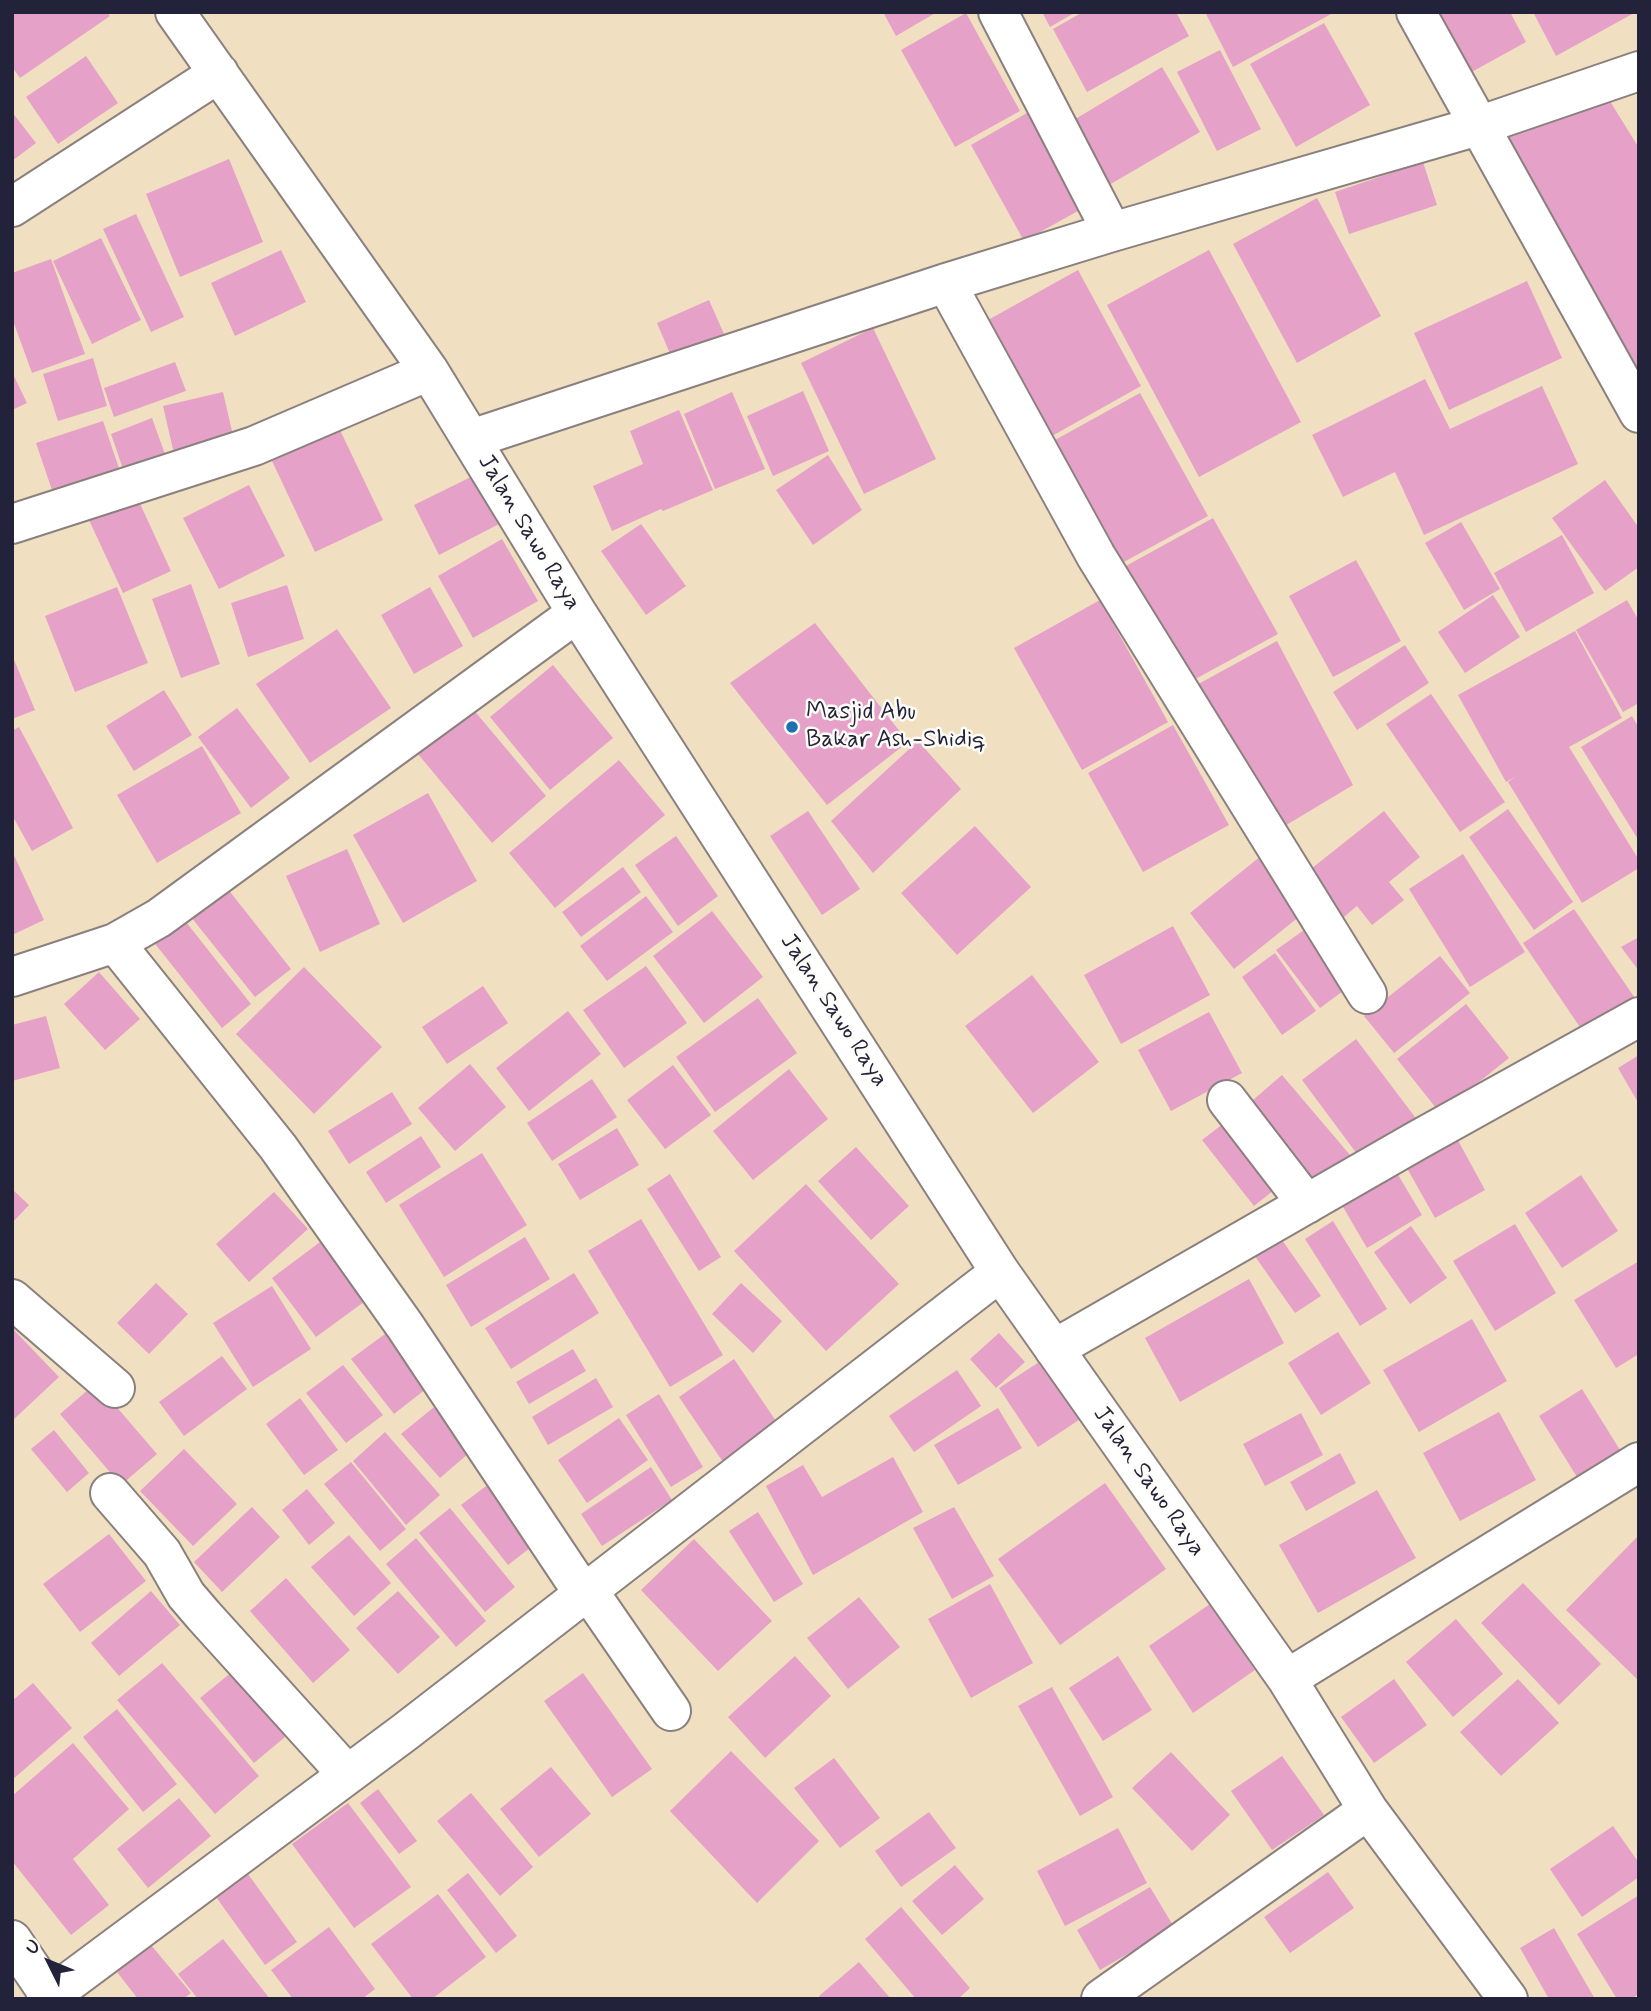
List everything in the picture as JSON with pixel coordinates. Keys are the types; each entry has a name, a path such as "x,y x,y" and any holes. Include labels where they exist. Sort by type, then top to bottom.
{"street":[{"name":"Jalan Sawo Raya","path":"175,12 429,370 577,613 1000,1272 1287,1679 1368,1810 1508,1999"},
{"path":"998,12 1112,232"},
{"path":"1416,12 1639,413"},
{"path":"471,439 946,283 1478,126 1639,71"},
{"path":"12,207 219,73"},
{"path":"946,283 1096,556 1367,994"},
{"path":"12,524 254,446 429,370"},
{"path":"12,977 115,943 159,918 577,613"},
{"path":"115,943 278,1147 671,1711"},
{"path":"1054,1349 1639,1017"},
{"path":"1227,1100 1307,1204"},
{"path":"12,1940 48,1997 405,1732 1000,1272"},
{"path":"12,1299 115,1388"},
{"path":"1287,1679 1639,1462"},
{"path":"110,1493 162,1553 186,1595 347,1774"},
{"path":"1101,1999 1368,1810"}],"building":[{"path":"12,12 107,12 110,16 20,78 12,67"},
{"path":"883,12 937,12 896,36"},
{"path":"1042,12 1076,12 1050,27"},
{"path":"1083,12 1176,12 1189,36 1087,92 1053,29"},
{"path":"1205,12 1335,12 1233,67"},
{"path":"1423,12 1510,12 1526,42 1459,79"},
{"path":"1533,12 1636,12 1556,56"},
{"path":"966,13 1020,111 955,147 901,50"},
{"path":"1324,23 1370,105 1296,147 1250,64"},
{"path":"1220,50 1261,129 1217,151 1177,72"},
{"path":"86,56 118,103 58,144 26,97"},
{"path":"1162,67 1200,132 1109,185 1072,121"},
{"path":"1608,98 1639,148 1639,386 1487,136"},
{"path":"1034,109 1087,206 1024,241 971,145"},
{"path":"12,112 36,143 12,161"},
{"path":"229,159 263,242 180,277 146,194"},
{"path":"1423,162 1437,205 1349,234 1335,192"},
{"path":"1317,198 1381,316 1297,363 1233,244"},
{"path":"136,214 184,317 151,332 103,229"},
{"path":"101,238 141,320 92,344 53,261"},
{"path":"281,250 306,302 235,336 211,283"},
{"path":"1209,250 1301,422 1199,477 1107,305"},
{"path":"51,259 85,354 32,373 12,318 12,273"},
{"path":"1078,270 1141,386 1052,436 988,320"},
{"path":"1527,281 1562,358 1449,410 1414,333"},
{"path":"709,300 724,334 671,356 657,323"},
{"path":"873,328 936,459 864,494 801,363"},
{"path":"93,358 107,406 58,421 43,374"},
{"path":"175,362 186,391 114,417 104,388"},
{"path":"12,372 27,403 12,410"},
{"path":"1425,379 1450,429 1542,386 1578,464 1424,535 1395,472 1343,497 1312,435"},
{"path":"803,391 829,451 773,476 747,416"},
{"path":"223,392 235,444 175,458 163,406"},
{"path":"732,392 765,469 715,489 684,414"},
{"path":"1140,393 1208,516 1122,563 1055,440"},
{"path":"679,410 713,490 612,531 593,486 643,464 630,431"},
{"path":"152,418 166,457 124,472 111,434"},
{"path":"103,421 121,474 54,496 36,443"},
{"path":"339,428 383,520 315,552 272,461"},
{"path":"828,455 862,510 813,545 776,490"},
{"path":"477,474 501,523 439,555 414,505"},
{"path":"1605,480 1639,528 1639,567 1605,591 1552,518"},
{"path":"249,485 285,556 219,589 183,518"},
{"path":"136,495 171,571 123,593 88,518"},
{"path":"1213,518 1278,634 1188,683 1124,567"},
{"path":"1461,522 1500,589 1464,610 1425,543"},
{"path":"641,524 686,586 646,615 601,551"},
{"path":"1562,535 1594,593 1526,632 1494,573"},
{"path":"502,539 538,601 473,638 438,576"},
{"path":"1356,560 1401,641 1333,677 1289,596"},
{"path":"191,584 220,664 181,678 152,599"},
{"path":"287,585 304,639 248,657 231,603"},
{"path":"117,587 148,663 75,692 45,616"},
{"path":"430,587 463,646 414,674 381,615"},
{"path":"1493,595 1520,637 1465,673 1438,632"},
{"path":"1100,600 1168,722 1082,770 1014,648"},
{"path":"1627,600 1639,621 1639,703 1623,712 1576,630"},
{"path":"815,623 908,742 827,805 730,683"},
{"path":"337,629 391,708 310,763 256,684"},
{"path":"1575,631 1622,718 1569,747 1639,860 1639,868 1582,903 1508,782 1515,777 1506,782 1458,695"},
{"path":"1277,641 1353,785 1283,827 1191,688"},
{"path":"1405,645 1429,683 1357,730 1333,692"},
{"path":"12,655 35,710 12,719"},
{"path":"553,665 613,738 550,790 490,717"},
{"path":"164,690 192,735 134,771 106,726"},
{"path":"1431,694 1505,802 1460,832 1386,724"},
{"path":"237,708 290,778 251,808 198,737"},
{"path":"472,708 546,796 492,843 418,754"},
{"path":"1632,716 1639,728 1639,841 1581,747"},
{"path":"1173,725 1229,825 1143,872 1088,773"},
{"path":"19,727 73,828 32,851 12,815 12,731"},
{"path":"918,741 961,789 873,873 831,821"},
{"path":"202,746 241,813 157,863 117,795"},
{"path":"619,760 665,815 555,908 509,853"},
{"path":"428,793 477,881 403,923 353,835"},
{"path":"1508,809 1573,902 1534,930 1469,837"},
{"path":"808,811 860,889 822,915 770,836"},
{"path":"1384,811 1420,857 1389,882 1404,900 1372,925 1357,906 1333,926 1297,880"},
{"path":"975,826 1031,887 957,955 901,893"},
{"path":"676,836 718,896 678,926 635,865"},
{"path":"347,849 380,924 320,952 286,876"},
{"path":"12,851 44,920 12,935"},
{"path":"1463,854 1525,952 1470,987 1409,889"},
{"path":"1261,856 1305,912 1234,969 1190,913"},
{"path":"623,867 641,892 581,937 562,912"},
{"path":"227,888 291,969 255,997 191,917"},
{"path":"646,896 673,932 607,981 580,946"},
{"path":"1574,909 1639,1004 1588,1039 1523,943"},
{"path":"712,911 763,977 704,1023 653,956"},
{"path":"182,917 251,1004 222,1028 152,940"},
{"path":"1311,925 1354,983 1320,1008 1276,950"},
{"path":"1173,926 1210,995 1121,1044 1084,975"},
{"path":"1639,937 1639,971 1621,947"},
{"path":"1275,953 1316,1011 1282,1035 1242,977"},
{"path":"1440,956 1470,993 1394,1053 1364,1016"},
{"path":"646,966 687,1023 624,1068 583,1010"},
{"path":"304,967 382,1047 314,1114 236,1034"},
{"path":"99,972 140,1019 105,1050 64,1004"},
{"path":"1032,975 1099,1062 1033,1113 965,1026"},
{"path":"483,986 508,1023 447,1064 422,1027"},
{"path":"758,998 797,1053 715,1112 676,1057"},
{"path":"1466,1004 1509,1058 1440,1113 1397,1059"},
{"path":"568,1011 601,1054 529,1111 496,1068"},
{"path":"1209,1012 1242,1073 1171,1111 1138,1050"},
{"path":"46,1016 60,1068 12,1081 12,1025"},
{"path":"1356,1039 1421,1125 1366,1166 1302,1080"},
{"path":"1639,1055 1639,1104 1618,1068"},
{"path":"470,1064 506,1107 455,1151 418,1108"},
{"path":"673,1065 711,1115 665,1149 627,1100"},
{"path":"789,1069 828,1119 753,1180 713,1131"},
{"path":"1282,1075 1356,1162 1313,1199 1239,1112"},
{"path":"592,1079 617,1117 552,1161 527,1123"},
{"path":"392,1092 412,1124 349,1164 328,1131"},
{"path":"1228,1120 1279,1186 1254,1206 1202,1140"},
{"path":"617,1128 639,1165 580,1200 558,1164"},
{"path":"1454,1133 1485,1190 1435,1218 1403,1161"},
{"path":"421,1136 441,1167 386,1203 366,1172"},
{"path":"856,1147 909,1206 871,1240 818,1181"},
{"path":"482,1153 527,1225 444,1277 399,1205"},
{"path":"1394,1168 1422,1215 1367,1248 1339,1200"},
{"path":"670,1174 721,1257 699,1271 647,1189"},
{"path":"1581,1175 1618,1231 1562,1268 1525,1213"},
{"path":"806,1184 899,1284 826,1351 734,1251"},
{"path":"12,1189 29,1205 12,1223"},
{"path":"274,1192 308,1229 249,1282 216,1244"},
{"path":"641,1219 723,1355 670,1387 588,1251"},
{"path":"1333,1221 1387,1309 1360,1326 1305,1239"},
{"path":"1515,1224 1556,1293 1495,1331 1453,1261"},
{"path":"1411,1226 1447,1278 1410,1304 1374,1252"},
{"path":"525,1237 550,1279 471,1327 446,1285"},
{"path":"1280,1237 1321,1296 1295,1313 1254,1255"},
{"path":"324,1239 368,1299 316,1337 272,1278"},
{"path":"1639,1261 1639,1354 1616,1368 1574,1300"},
{"path":"574,1273 599,1313 511,1369 485,1328"},
{"path":"1249,1279 1284,1343 1180,1402 1145,1338"},
{"path":"156,1283 188,1314 149,1354 117,1323"},
{"path":"741,1283 782,1321 753,1353 712,1314"},
{"path":"272,1286 311,1349 253,1387 213,1323"},
{"path":"1472,1319 1507,1381 1419,1432 1383,1370"},
{"path":"12,1328 59,1377 12,1421"},
{"path":"389,1331 431,1385 394,1414 351,1359"},
{"path":"1338,1332 1371,1383 1321,1415 1288,1363"},
{"path":"999,1333 1025,1362 996,1388 970,1359"},
{"path":"573,1349 586,1371 529,1404 516,1382"},
{"path":"222,1356 247,1389 184,1436 159,1402"},
{"path":"1047,1357 1085,1416 1038,1447 999,1388"},
{"path":"734,1359 778,1424 723,1462 679,1397"},
{"path":"343,1365 383,1415 346,1443 306,1393"},
{"path":"957,1370 981,1406 914,1452 889,1416"},
{"path":"596,1378 613,1407 548,1445 532,1417"},
{"path":"96,1383 157,1454 121,1485 60,1414"},
{"path":"1582,1389 1620,1450 1577,1477 1539,1416"},
{"path":"659,1394 703,1467 671,1487 626,1415"},
{"path":"300,1398 338,1450 304,1475 266,1424"},
{"path":"439,1403 476,1447 440,1478 401,1434"},
{"path":"998,1408 1022,1448 958,1485 934,1445"},
{"path":"1499,1412 1536,1480 1460,1521 1423,1453"},
{"path":"1301,1413 1323,1455 1265,1486 1243,1444"},
{"path":"619,1418 648,1460 587,1503 558,1460"},
{"path":"54,1430 89,1473 67,1492 31,1449"},
{"path":"385,1432 440,1495 406,1525 353,1461"},
{"path":"184,1449 237,1504 193,1546 140,1491"},
{"path":"1340,1453 1356,1483 1306,1511 1290,1482"},
{"path":"893,1457 923,1512 813,1575 766,1486 803,1465 822,1497"},
{"path":"351,1462 406,1529 380,1551 324,1484"},
{"path":"651,1467 672,1500 602,1546 581,1514"},
{"path":"494,1480 539,1541 508,1565 461,1505"},
{"path":"1105,1483 1166,1569 1060,1645 998,1559"},
{"path":"307,1489 335,1523 309,1545 282,1510"},
{"path":"1377,1490 1416,1558 1318,1613 1279,1545"},
{"path":"252,1507 280,1537 222,1592 194,1562"},
{"path":"954,1507 994,1576 952,1599 913,1528"},
{"path":"450,1508 515,1587 485,1612 419,1533"},
{"path":"758,1512 803,1584 774,1602 729,1531"},
{"path":"109,1534 146,1581 80,1632 43,1584"},
{"path":"349,1535 391,1583 354,1616 311,1567"},
{"path":"1639,1535 1639,1681 1566,1610"},
{"path":"416,1538 486,1621 456,1647 386,1564"},
{"path":"694,1539 772,1621 718,1671 641,1590"},
{"path":"286,1578 350,1650 313,1683 250,1611"},
{"path":"1523,1583 1601,1664 1559,1705 1481,1623"},
{"path":"990,1584 1033,1663 971,1698 928,1619"},
{"path":"151,1591 180,1625 119,1676 91,1643"},
{"path":"398,1591 440,1637 398,1674 356,1628"},
{"path":"859,1597 900,1647 848,1689 807,1638"},
{"path":"1210,1604 1255,1670 1193,1713 1149,1646"},
{"path":"1456,1619 1503,1674 1453,1717 1406,1662"},
{"path":"795,1656 831,1696 765,1758 728,1717"},
{"path":"1118,1656 1152,1710 1103,1741 1069,1688"},
{"path":"162,1663 259,1776 215,1814 117,1700"},
{"path":"238,1667 291,1732 254,1763 200,1698"},
{"path":"583,1673 652,1769 612,1797 544,1701"},
{"path":"1394,1679 1427,1725 1374,1763 1341,1717"},
{"path":"1518,1679 1559,1723 1501,1776 1460,1732"},
{"path":"33,1683 72,1728 12,1780 12,1701"},
{"path":"1052,1687 1113,1797 1080,1816 1018,1706"},
{"path":"117,1709 177,1784 143,1812 83,1737"},
{"path":"73,1743 129,1809 73,1859 109,1905 71,1935 12,1861 12,1796"},
{"path":"731,1751 819,1841 757,1903 670,1811"},
{"path":"1171,1752 1230,1815 1192,1851 1132,1788"},
{"path":"1282,1756 1324,1815 1272,1850 1231,1791"},
{"path":"834,1758 880,1818 840,1848 794,1788"},
{"path":"551,1767 591,1814 539,1857 500,1809"},
{"path":"378,1789 417,1841 399,1854 360,1803"},
{"path":"471,1793 533,1867 500,1896 437,1821"},
{"path":"179,1798 211,1836 148,1888 117,1849"},
{"path":"348,1803 411,1887 354,1928 292,1844"},
{"path":"929,1812 956,1848 901,1887 875,1851"},
{"path":"1613,1826 1639,1863 1639,1877 1582,1917 1550,1869"},
{"path":"1118,1828 1147,1883 1065,1926 1037,1871"},
{"path":"955,1865 984,1899 942,1935 912,1901"},
{"path":"1328,1872 1354,1908 1290,1953 1264,1917"},
{"path":"468,1873 517,1936 496,1953 447,1890"},
{"path":"248,1874 297,1942 265,1965 216,1897"},
{"path":"1150,1887 1174,1927 1100,1970 1077,1930"},
{"path":"438,1894 486,1957 432,1999 413,1999 371,1944"},
{"path":"1639,1895 1639,1994 1631,1999 1617,1999 1577,1934"},
{"path":"901,1907 970,1988 958,1999 916,1999 865,1939"},
{"path":"329,1927 375,1989 362,1999 293,1999 271,1970"},
{"path":"1554,1928 1595,1999 1549,1999 1520,1948"},
{"path":"223,1939 270,1999 198,1999 178,1974"},
{"path":"151,1945 191,1993 183,1999 138,1999 117,1972"},
{"path":"859,1962 891,1999 821,1999 819,1996"}],"place":[{"name":"Masjid Abu Bakar Ash-Shidiq","path":"792,727"}]}
